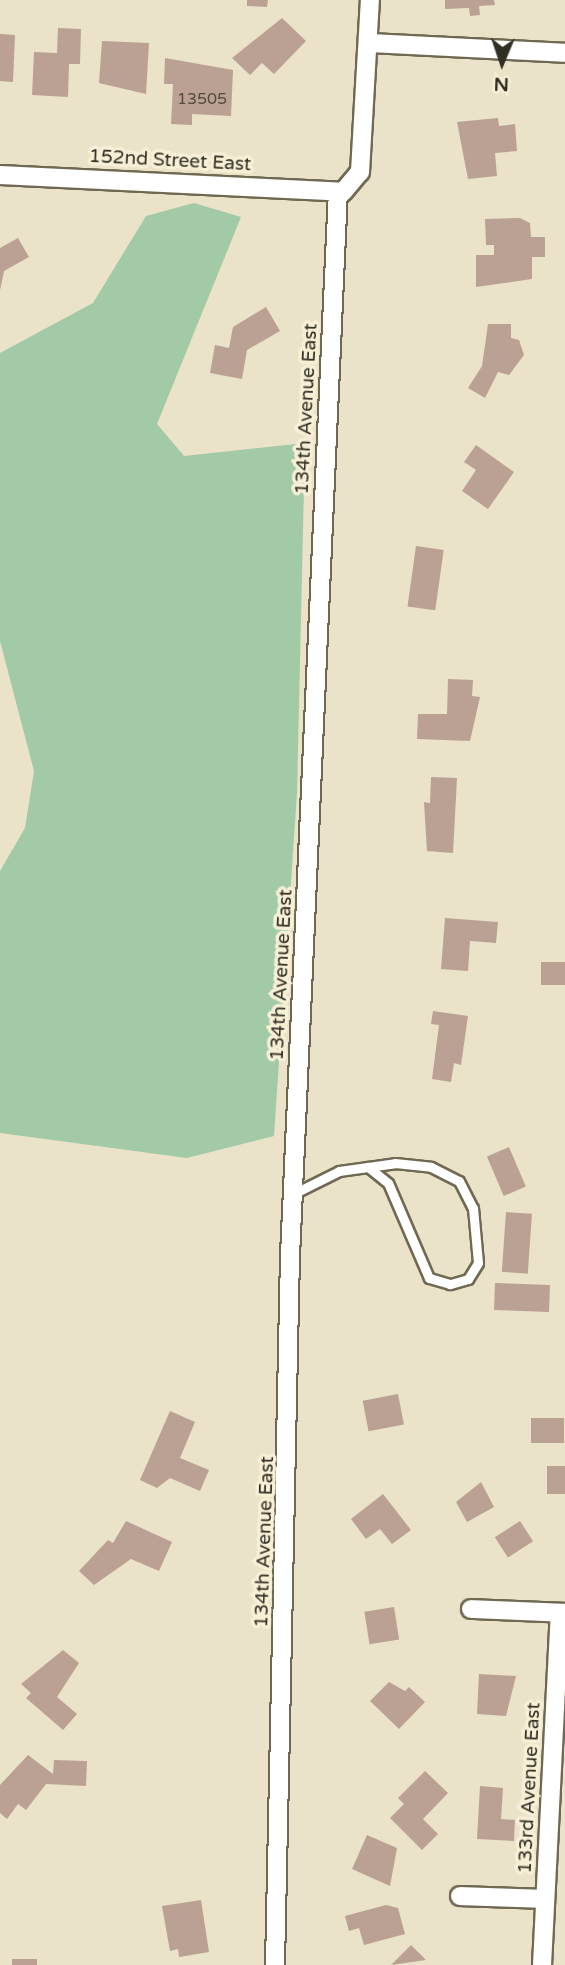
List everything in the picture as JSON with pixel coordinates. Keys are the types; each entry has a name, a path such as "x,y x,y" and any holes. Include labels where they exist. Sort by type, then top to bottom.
{"street":[{"path":"338,192 350,188 360,172 370,0"},
{"path":"369,43 565,53"},
{"name":"152nd Street East","path":"0,175 338,192"},
{"name":"134th Avenue East","path":"275,1965 293,1194 338,192"},
{"path":"471,1609 563,1613"},
{"name":"133rd Avenue East","path":"542,1965 563,1613"},
{"path":"460,1896 545,1899"}],"lane":[{"path":"293,1194 339,1171 368,1167 431,1167 459,1181 479,1238 478,1264 468,1279 450,1284 429,1278 388,1183 368,1167"}],"green space":[{"path":"194,203 241,217 157,424 184,456 305,443 297,793 274,1136 187,1158 0,1133 0,871 25,828 34,771 0,641 0,353 93,303 146,216"}],"building":[{"path":"247,0 268,0 267,7 247,6"},
{"path":"445,0 494,0 495,5 479,6 480,15 470,16 469,8 445,9"},
{"path":"282,18 306,41 274,74 262,63 250,75 232,58"},
{"path":"58,28 81,29 80,64 69,64 68,97 32,95 34,52 57,53"},
{"path":"0,34 15,35 13,82 0,81"},
{"path":"102,41 149,43 146,94 99,83"},
{"path":"165,58 233,70 231,116 192,114 192,125 171,124 173,84 164,84"},
{"path":"498,118 499,126 515,124 517,151 495,153 497,176 468,179 457,122"},
{"path":"520,218 530,223 531,237 545,237 545,257 532,257 532,279 476,287 476,255 494,255 494,245 486,245 485,219"},
{"path":"18,238 29,257 4,271 0,290 0,248"},
{"path":"266,307 280,331 247,350 242,379 210,373 215,345 229,348 233,327"},
{"path":"488,324 511,324 511,338 519,340 524,355 509,375 498,372 485,398 468,388 482,366"},
{"path":"476,445 514,472 488,509 462,491 476,470 464,462"},
{"path":"416,546 444,550 435,610 408,606"},
{"path":"448,679 473,680 472,696 480,697 470,741 417,739 418,714 447,714"},
{"path":"431,777 457,778 453,853 427,851 424,802 430,803"},
{"path":"445,918 498,922 496,943 470,941 468,971 441,969"},
{"path":"541,962 565,962 565,985 541,985"},
{"path":"433,1011 468,1016 461,1065 454,1063 451,1082 432,1079 439,1025 431,1024"},
{"path":"509,1147 526,1187 504,1196 487,1156"},
{"path":"506,1212 532,1214 528,1274 502,1272"},
{"path":"495,1283 550,1285 549,1312 494,1310"},
{"path":"398,1394 404,1424 369,1431 363,1401"},
{"path":"170,1411 195,1422 180,1458 209,1470 200,1491 170,1478 157,1488 140,1480"},
{"path":"531,1418 564,1418 564,1443 531,1443"},
{"path":"547,1466 565,1466 565,1494 547,1494"},
{"path":"481,1482 494,1507 467,1522 456,1502"},
{"path":"383,1494 411,1530 392,1544 380,1529 366,1539 351,1519"},
{"path":"126,1521 172,1542 159,1571 131,1559 94,1585 79,1571 108,1540 113,1543"},
{"path":"520,1521 533,1541 508,1557 495,1537"},
{"path":"394,1607 399,1640 370,1644 364,1612"},
{"path":"63,1650 79,1663 57,1697 77,1714 63,1730 26,1698 31,1693 21,1684"},
{"path":"479,1674 516,1676 506,1716 477,1714"},
{"path":"389,1682 405,1691 409,1687 425,1702 399,1729 370,1701"},
{"path":"28,1755 53,1774 54,1760 87,1761 86,1786 46,1784 26,1810 18,1804 7,1819 0,1813 0,1785"},
{"path":"425,1771 448,1793 423,1819 438,1834 422,1850 390,1818 404,1804 398,1798"},
{"path":"480,1786 503,1788 501,1819 515,1820 514,1841 477,1839"},
{"path":"367,1835 397,1848 390,1886 352,1869"},
{"path":"201,1900 209,1952 179,1957 178,1949 170,1951 162,1906"},
{"path":"386,1905 398,1908 405,1934 364,1945 359,1928 349,1931 345,1916"},
{"path":"411,1945 426,1960 391,1965"},
{"path":"12,1959 37,1959 37,1965 12,1965"}]}
